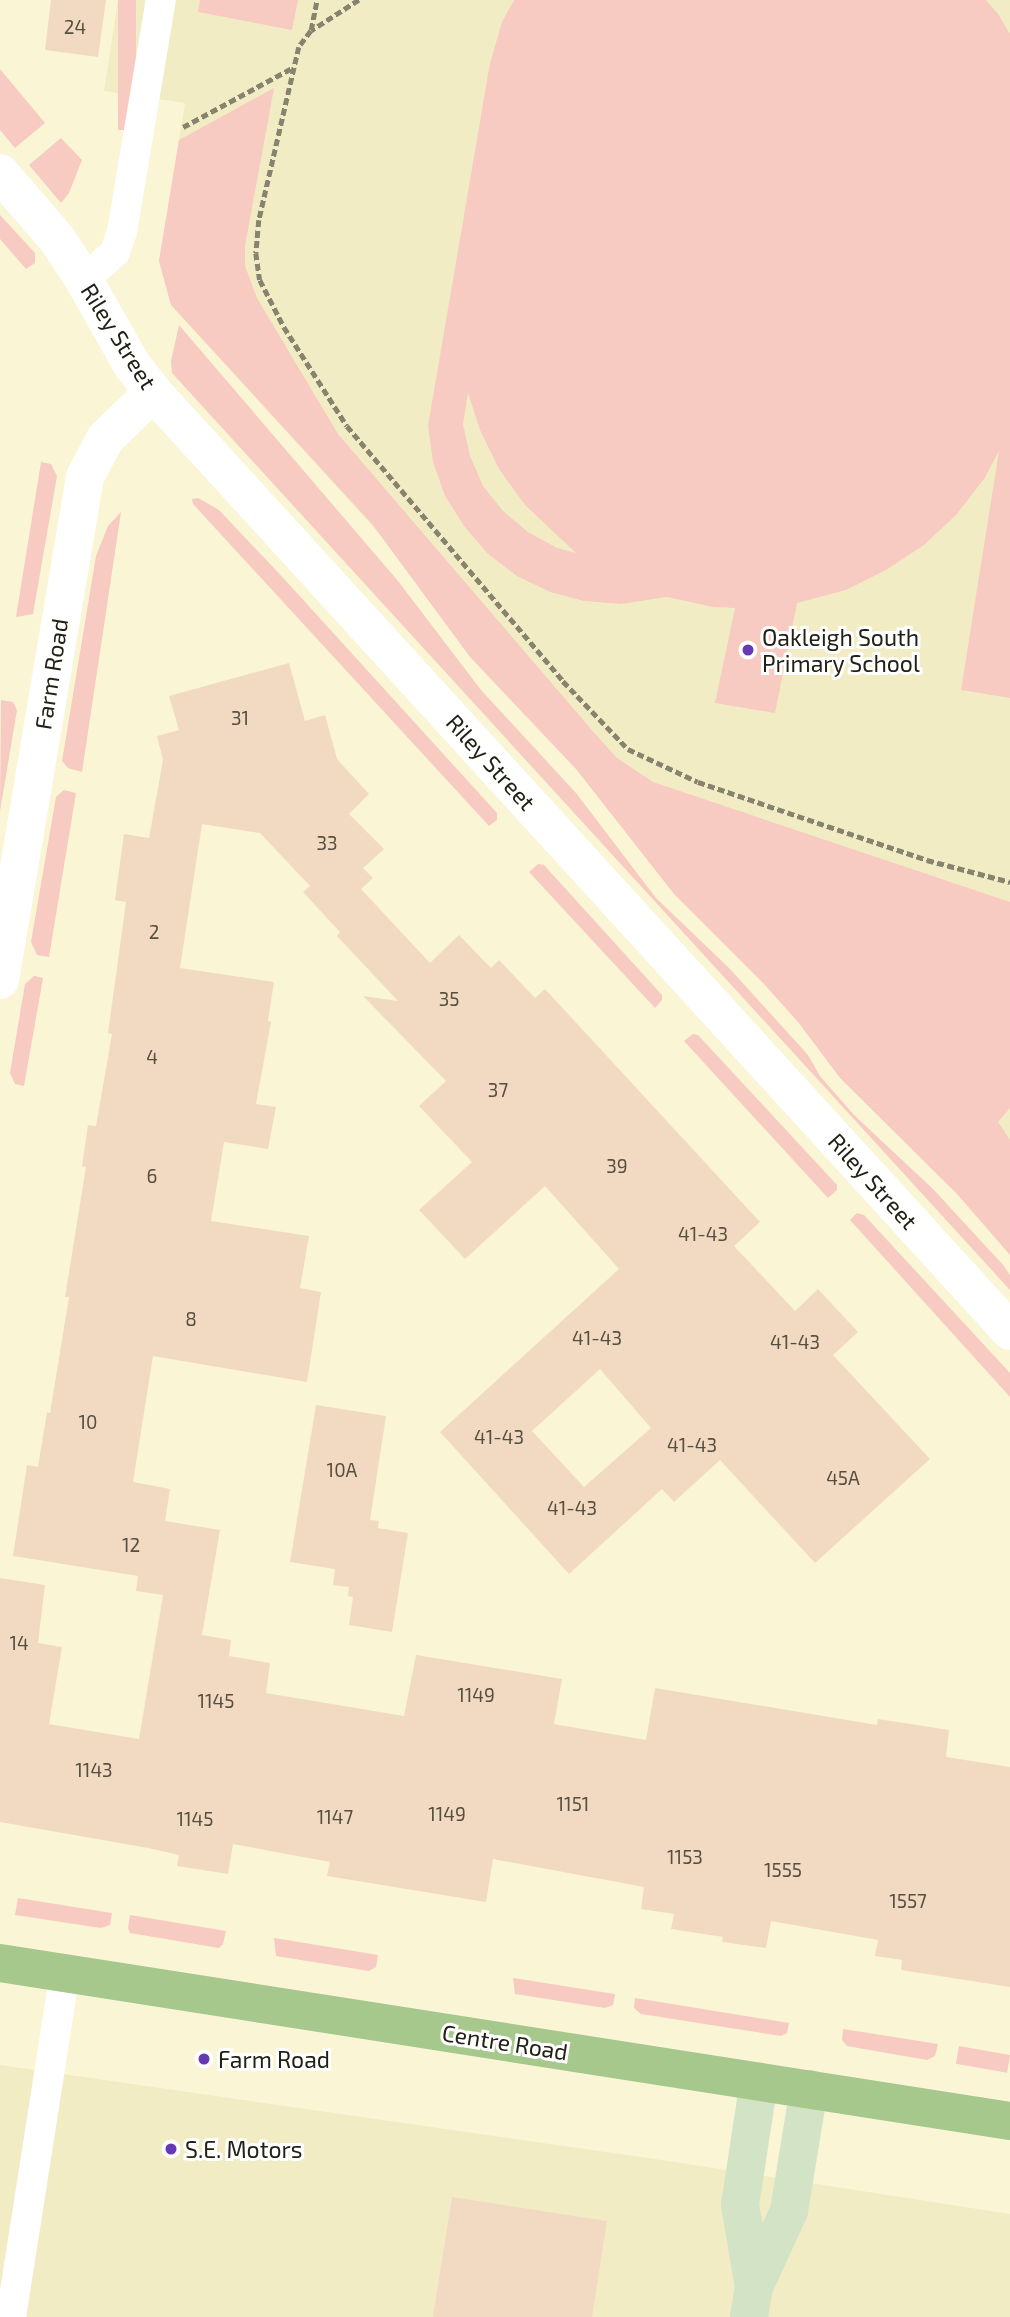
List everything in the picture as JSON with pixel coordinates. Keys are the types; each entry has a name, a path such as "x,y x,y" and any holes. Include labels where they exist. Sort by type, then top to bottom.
{"main road":[{"name":"Centre Road","path":"0,1963 1010,2121"}],"street":[{"name":"Riley Street","path":"0,173 57,239 84,280 132,365 153,392 1010,1331"},
{"name":"Farm Road","path":"0,980 85,477 105,439 153,392"},
{"path":"751,2302 740,2204 759,2081"},
{"path":"751,2302 789,2211 809,2089"}],"lane":[{"path":"84,280 115,252 122,232 160,0"},
{"path":"10,2317 65,1974"}],"path":[{"path":"311,31 317,0"},
{"path":"359,0 311,31 299,47 292,67 259,220 256,253 260,280 284,327 347,426 563,681 628,749 648,761 698,782 927,860 1010,882"},
{"path":"180,129 292,67"}],"shaded area":[{"name":"Oakleigh South Primary School","path":"118,0 1010,0 1010,1226 171,305 159,261 185,103 104,91"},
{"path":"118,0 136,0 136,130 118,130"},
{"path":"200,0 298,0 292,30 198,12"},
{"path":"514,0 986,0 998,14 1010,34 1010,698 961,690 999,451 984,479 956,515 924,545 886,570 846,590 797,603 775,713 715,703 735,608 713,607 667,597 621,604 584,601 550,592 517,576 488,554 464,526 445,496 433,462 428,426 490,63 502,22","holes":["468,393 480,430 499,469 525,505 576,553 557,548 528,532 503,511 483,486 470,456 463,424"]},
{"path":"0,69 45,123 15,148 0,130"},
{"path":"274,88 245,246 245,266 257,298 338,434 597,736 617,758 653,782 1010,902 1010,1108 998,1122 1010,1140 1010,1255 957,1194 840,1078 798,1022 764,984 674,894 576,769 470,657 372,524 171,305 159,261 179,140"},
{"path":"61,138 82,160 69,193 61,203 29,165"},
{"path":"0,215 35,253 35,263 26,269 0,239"},
{"path":"179,325 398,581 481,690 576,793 656,898 729,968 808,1055 820,1076 854,1115 933,1189 1004,1266 1010,1275 1010,1290 172,373 171,361"},
{"path":"41,462 51,464 57,476 33,614 16,617"},
{"path":"198,498 219,510 286,581 497,813 497,820 489,826 193,504 192,499"},
{"path":"121,512 82,772 68,768 62,761 96,556 108,526"},
{"path":"1,700 13,702 17,710 0,811"},
{"path":"64,790 76,793 49,957 37,955 31,942 56,797"},
{"path":"538,864 544,865 662,995 662,1000 655,1008 529,872"},
{"path":"34,976 43,978 24,1086 15,1084 10,1073 25,984"},
{"path":"693,1034 698,1035 837,1185 837,1190 828,1198 684,1041"},
{"path":"857,1213 864,1215 1010,1373 1010,1397 850,1220"},
{"path":"18,1898 112,1913 110,1925 101,1928 15,1915"},
{"path":"130,1915 226,1931 223,1944 219,1948 130,1933"},
{"path":"274,1938 378,1955 376,1967 369,1971 276,1956"},
{"path":"513,1978 615,1994 613,2005 605,2008 515,1994"},
{"path":"635,1998 789,2023 787,2033 781,2036 641,2014 634,2008"},
{"path":"843,2029 938,2044 935,2056 927,2060 847,2046 842,2040"},
{"path":"959,2046 1010,2055 1007,2073 956,2064"},
{"path":"0,2065 655,2159 1010,2214 1010,2317 0,2317"}],"building":[{"path":"51,0 106,0 98,57 45,50"},
{"path":"289,663 305,721 325,715 337,759 369,794 349,814 384,849 363,868 373,878 361,889 430,963 459,935 491,968 499,960 535,998 545,989 760,1222 734,1246 795,1311 818,1289 858,1332 833,1355 930,1459 815,1563 720,1460 674,1502 662,1489 569,1574 440,1432 619,1269 545,1186 465,1259 419,1210 472,1162 419,1106 446,1081 363,996 398,1001 337,936 340,932 303,892 310,886 260,833 202,824 180,968 274,982 268,1021 271,1022 256,1104 276,1107 268,1149 224,1142 211,1221 309,1236 300,1288 321,1292 307,1382 153,1356 133,1482 170,1489 165,1521 220,1530 202,1635 231,1640 229,1656 270,1663 266,1693 404,1716 416,1655 562,1679 554,1724 646,1740 655,1688 877,1725 878,1719 949,1730 946,1757 1010,1767 1010,1987 901,1970 902,1960 875,1956 878,1940 771,1921 766,1948 722,1942 723,1937 671,1929 674,1914 641,1909 644,1887 493,1859 486,1902 327,1876 330,1862 233,1844 228,1874 177,1866 179,1855 0,1822 0,1578 45,1585 38,1643 62,1647 49,1724 139,1739 163,1595 136,1591 138,1576 13,1556 27,1465 38,1467 47,1412 50,1413 69,1297 65,1297 86,1167 82,1166 88,1125 96,1126 112,1034 108,1033 126,902 115,900 124,834 149,838 163,760 157,736 179,730 169,696","holes":["600,1369 651,1428 584,1487 532,1431"]},
{"path":"316,1405 386,1416 370,1520 379,1521 378,1528 408,1533 392,1632 349,1625 353,1597 348,1596 349,1587 333,1585 335,1569 290,1562"},
{"path":"452,2197 607,2221 592,2317 433,2317"}],"place":[{"name":"Oakleigh South Primary School","path":"748,650"},
{"name":"Farm Road","path":"204,2059"},
{"name":"S.E. Motors","path":"171,2149"}]}
